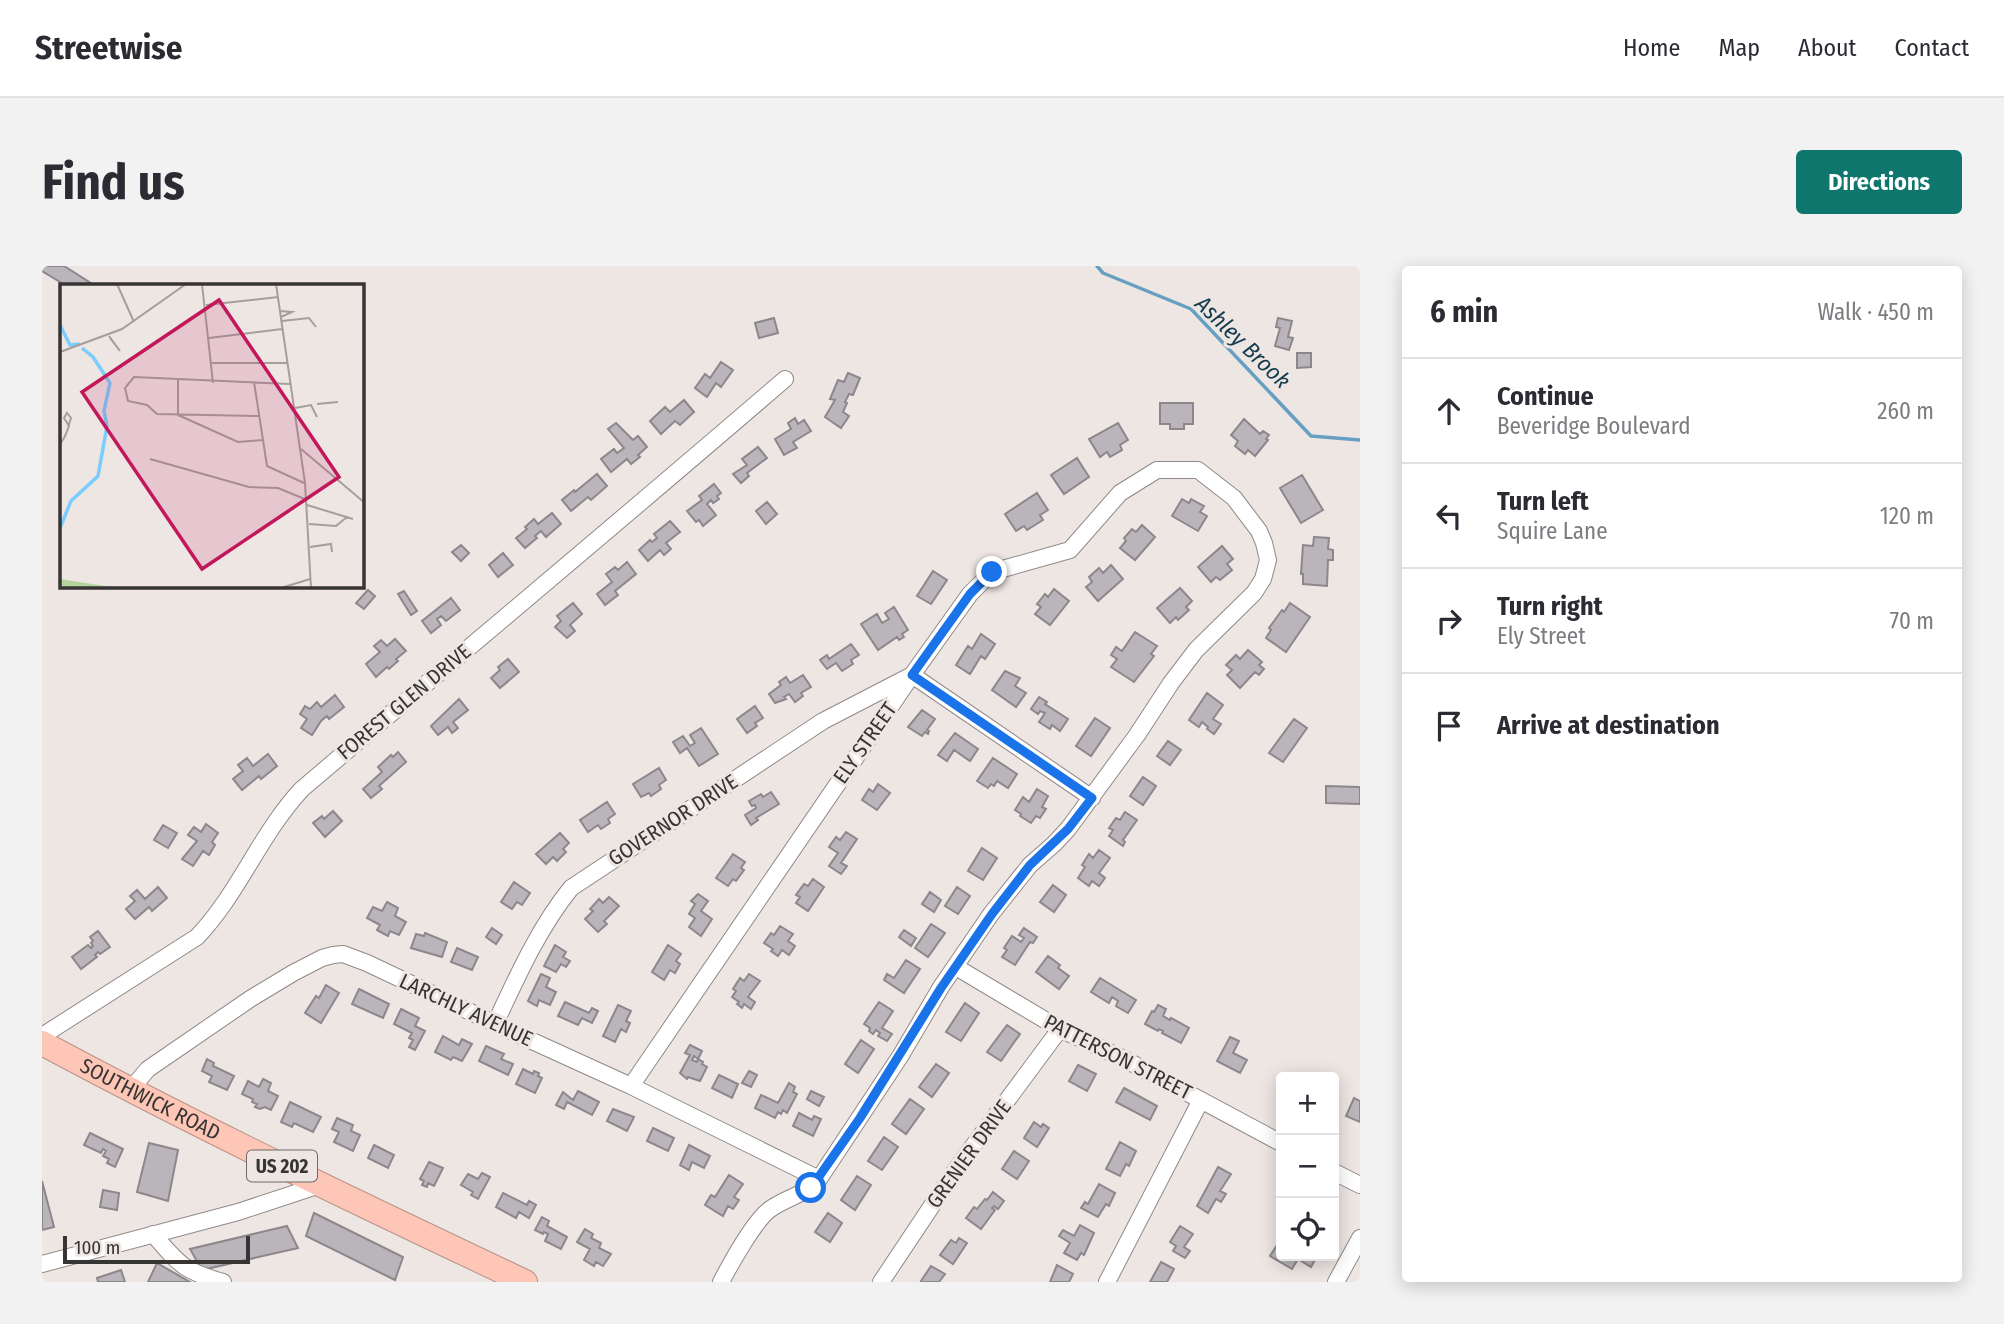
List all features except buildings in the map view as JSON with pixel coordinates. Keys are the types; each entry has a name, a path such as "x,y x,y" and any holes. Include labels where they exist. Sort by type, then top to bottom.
{"highway":[{"name":"SOUTHWICK ROAD","path":"42,1043 320,1185 525,1282"}],"street":[{"name":"FOREST GLEN DRIVE","path":"42,1036 197,937 214,919 271,827 302,789 785,379"},
{"name":"ELY STREET","path":"631,1086 970,594 992,572 1070,550 1120,492 1157,470 1198,470 1234,498 1254,522 1264,543 1268,565 1263,579 1254,593 1196,650 1068,829 1014,884 941,988 819,1178"},
{"path":"912,675 1092,798"},
{"name":"GOVERNOR DRIVE","path":"495,1024 553,911 571,888 823,721 912,675"},
{"name":"LARCHLY AVENUE","path":"130,1090 148,1069 250,999 293,972 323,958 343,954 367,962 631,1086 819,1178"},
{"name":"PATTERSON STREET","path":"956,967 1060,1029 1124,1059 1276,1140"},
{"name":"GRENIER DRIVE","path":"881,1282 959,1165 1060,1029"},
{"path":"1107,1282 1201,1100"},
{"path":"1339,1174 1360,1185"},
{"path":"721,1282 762,1217 771,1208 811,1188 819,1178"},
{"path":"42,1264 238,1212 320,1185"},
{"path":"153,1234 182,1266 197,1275 223,1282"},
{"path":"1336,1282 1360,1238"}],"waterway":[{"name":"Ashley Brook","path":"1097,266 1103,273 1191,309 1311,436 1360,440"}],"route":[{"path":"811,1188 860,1118 941,988 992,914 1030,865 1068,829 1092,798 912,675 970,594 992,572"}]}
